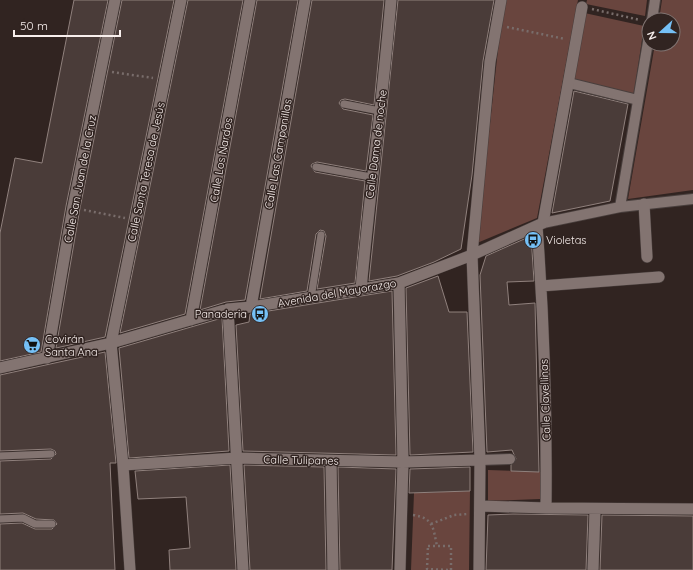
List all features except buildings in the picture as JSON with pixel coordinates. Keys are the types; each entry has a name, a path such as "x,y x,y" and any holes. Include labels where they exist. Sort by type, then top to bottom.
{"street":[{"name":"Calle San Juan de la Cruz","path":"47,358 74,208 115,0"},
{"name":"Calle Santa Teresa de Jesús","path":"130,570 123,465 111,343 181,0"},
{"name":"Calle Los Nardos","path":"191,320 250,0"},
{"name":"Calle Las Campanillas","path":"251,307 305,0"},
{"name":"Calle Dama de noche","path":"361,289 371,177 382,99 391,0"},
{"path":"479,570 481,506 480,460 472,255 490,62 501,0"},
{"path":"650,12 655,0"},
{"name":"Calle Clavellinas","path":"546,508 547,449 540,225 583,3"},
{"path":"620,207 646,52"},
{"path":"568,83 638,100"},
{"name":"Avenida del Mayorazgo","path":"0,368 111,343 228,309 311,298 399,283 472,255 540,225 620,207 693,199"},
{"path":"644,204 647,257"},
{"path":"541,286 659,277"},
{"path":"399,283 403,462 400,570"},
{"path":"228,309 243,570"},
{"name":"Calle Tulipanes","path":"123,465 236,458 403,462 480,460"},
{"path":"480,460 510,459"},
{"path":"332,461 333,570"},
{"path":"481,506 595,510 693,509"},
{"path":"594,570 595,510"}],"lane":[{"path":"344,104 380,111"},
{"path":"316,167 371,177"},
{"path":"311,298 321,235"},
{"path":"0,456 51,454"},
{"path":"0,519 23,518 35,524 52,524"}],"path":[{"path":"583,3 641,18"},
{"path":"497,26 576,41"},
{"path":"101,70 165,80"},
{"path":"74,208 135,220"},
{"path":"431,524 454,515 469,514"},
{"path":"412,515 426,519 431,524 435,530 437,546"},
{"path":"428,546 451,546 450,570 439,570 427,569 428,546"}],"shaded area":[{"path":"506,0 578,0 537,218 477,243 500,31"},
{"path":"587,0 647,0 646,12 641,12 641,15 586,4"},
{"path":"662,0 693,0 693,190 628,199 654,52 681,52 681,12 660,12"},
{"path":"580,12 641,25 641,46 634,94 569,79"},
{"path":"488,470 541,472 540,499 488,501"},
{"path":"470,491 469,570 411,570 414,493"}],"place":[{"name":"Violetas","path":"533,240"},
{"name":"Panaderia","path":"260,314"},
{"name":"Covirán Santa Ana","path":"32,345"}]}
